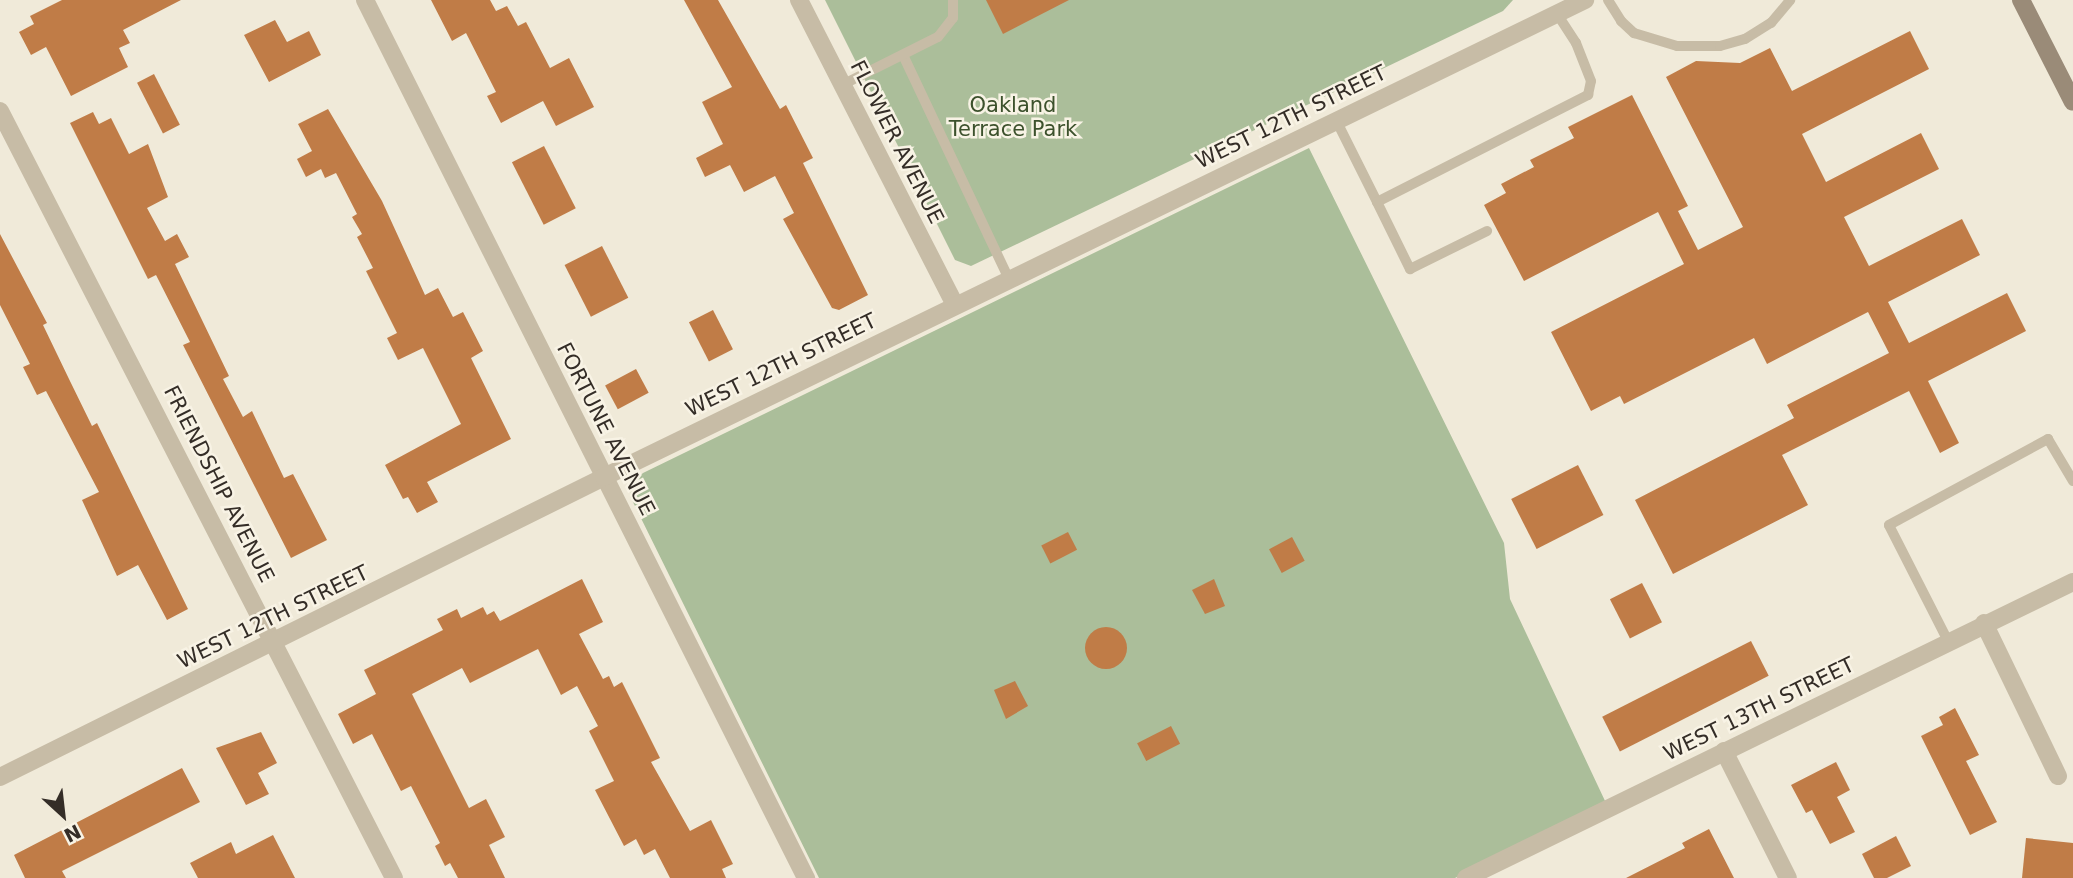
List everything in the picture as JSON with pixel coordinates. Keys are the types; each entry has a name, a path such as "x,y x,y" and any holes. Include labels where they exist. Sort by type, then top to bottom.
{"main road":[{"path":"2021,0 2073,102"}],"street":[{"name":"FORTUNE AVENUE","path":"365,0 806,878"},
{"name":"FLOWER AVENUE","path":"799,0 955,305"},
{"name":"WEST 12TH STREET","path":"0,777 604,477 1336,120 1553,7 1585,0"},
{"name":"FRIENDSHIP AVENUE","path":"0,111 394,878"},
{"name":"WEST 13TH STREET","path":"1467,878 1984,623 2073,582"},
{"path":"1984,623 2058,776"},
{"path":"1724,751 1788,878"}],"lane":[{"path":"842,85 938,37 953,18 953,0"},
{"path":"1608,0 1620,21 1634,33 1676,46 1720,46 1745,39 1771,23 1790,0"},
{"path":"1377,202 1588,95 1591,81 1576,43 1553,7"},
{"path":"903,55 1009,279"},
{"path":"1336,120 1410,269 1487,231"},
{"path":"1948,641 1889,524 2048,439 2073,481"}],"green space":[{"name":"Oakland Terrace Park","path":"825,0 1513,0 1503,11 971,266 955,260"},
{"path":"1309,148 1504,543 1510,599 1606,803 1455,878 819,878 630,496 632,483 643,473"}],"building":[{"path":"62,0 181,0 123,30 130,43 119,48 128,67 71,96 46,47 31,55 19,32 34,24 30,16"},
{"path":"431,0 490,0 496,11 507,6 518,26 526,22 550,68 569,58 594,107 556,126 543,101 501,123 487,96 496,92 466,33 452,41"},
{"path":"684,0 718,0 780,109 786,105 813,158 803,163 868,295 839,310 832,308 783,219 794,213 775,176 744,192 730,165 705,177 696,158 723,144 702,102 732,87"},
{"path":"986,0 1069,0 1003,34"},
{"path":"275,20 287,42 309,31 321,55 269,82 244,35"},
{"path":"1910,31 1929,69 1802,134 1826,182 1921,133 1939,169 1844,217 1869,266 1962,219 1980,255 1888,302 1909,343 2007,293 2026,331 1928,381 1959,443 1940,453 1909,391 1782,455 1808,505 1673,574 1635,500 1794,418 1787,405 1889,353 1868,312 1767,364 1754,338 1624,404 1620,396 1591,411 1551,332 1684,264 1658,212 1524,281 1484,205 1506,193 1501,184 1534,167 1530,160 1574,138 1568,127 1632,95 1688,206 1678,211 1698,250 1743,227 1666,77 1696,61 1740,63 1770,48 1792,91"},
{"path":"154,74 180,125 163,133 137,83"},
{"path":"328,109 382,201 425,295 438,288 453,317 463,312 483,351 471,358 511,439 427,482 438,502 417,513 408,497 403,499 385,465 461,424 423,348 398,360 387,338 397,333 366,271 373,268 357,237 362,234 352,217 357,214 336,173 325,178 321,169 306,177 297,159 312,151 298,124"},
{"path":"93,112 99,124 111,118 129,154 148,144 168,197 147,208 165,241 177,234 189,257 175,264 229,376 223,379 243,417 252,411 284,478 293,474 327,540 291,558 183,345 190,342 156,275 148,279 70,123"},
{"path":"544,146 576,208 544,225 512,162"},
{"path":"0,234 47,323 43,325 92,426 97,423 188,609 167,620 138,565 117,576 82,500 99,492 46,391 37,395 23,367 30,364 0,305"},
{"path":"602,246 628,298 591,317 565,265"},
{"path":"713,310 733,349 709,361 689,322"},
{"path":"636,369 649,393 618,409 605,385"},
{"path":"1578,465 1603,515 1537,549 1511,499"},
{"path":"1068,532 1077,550 1050,563 1041,546"},
{"path":"1292,537 1305,561 1282,573 1269,549"},
{"path":"582,579 603,622 579,634 603,679 609,676 614,687 622,682 660,758 651,762 690,831 711,820 733,864 722,869 726,878 670,878 655,849 644,855 636,839 624,846 595,790 614,781 589,731 598,726 577,686 561,695 538,649 470,683 462,668 412,694 469,808 486,799 505,837 489,845 505,878 458,878 450,863 445,866 435,846 440,843 411,786 401,791 372,734 353,744 338,714 376,694 364,670 443,630 437,619 457,609 461,618 483,607 487,615 494,611 500,621"},
{"path":"1214,579 1225,606 1205,614 1192,590"},
{"path":"1642,583 1662,622 1630,639 1610,599"},
{"path":"1106,627 1121,633 1127,648 1121,663 1106,669 1091,663 1085,648 1091,633"},
{"path":"1751,641 1769,676 1620,752 1602,717"},
{"path":"1015,681 1028,706 1006,719 994,690"},
{"path":"1955,708 1979,755 1966,761 1997,822 1970,835 1921,736 1943,725 1939,717"},
{"path":"1171,726 1180,744 1146,761 1137,743"},
{"path":"261,732 277,763 258,773 269,794 246,805 216,748"},
{"path":"1836,762 1850,790 1837,797 1855,832 1830,844 1812,810 1806,813 1791,785"},
{"path":"182,768 200,802 62,871 66,878 25,878 14,855"},
{"path":"1709,829 1734,878 1626,878 1685,848 1682,843"},
{"path":"273,835 295,878 198,878 190,863 231,842 236,854"},
{"path":"1896,836 1911,866 1887,878 1874,878 1862,854"},
{"path":"2026,838 2073,843 2073,878 2022,878"}]}
